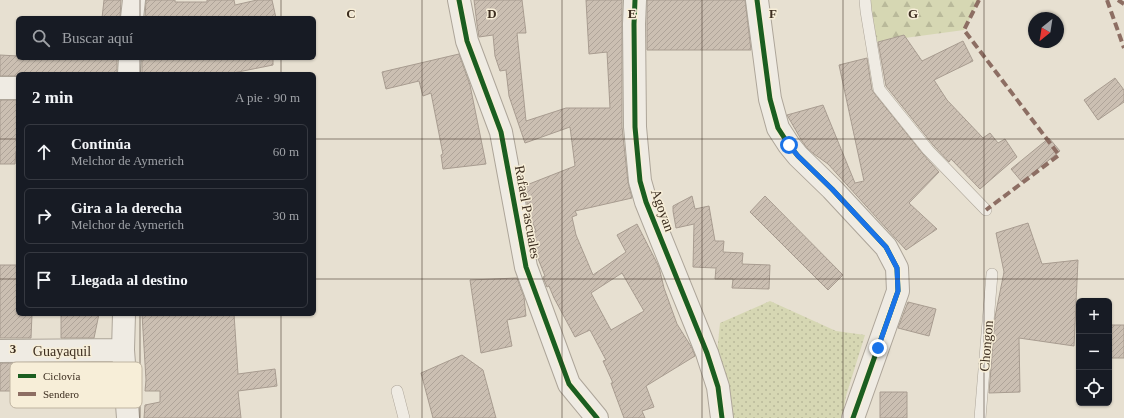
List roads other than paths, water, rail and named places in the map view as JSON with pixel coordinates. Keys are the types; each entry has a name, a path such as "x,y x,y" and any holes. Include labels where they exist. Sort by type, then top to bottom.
{"street":[{"path":"132,16 134,0"},
{"name":"Rafael Pascuales","path":"459,0 467,41 501,132 526,267 569,384 597,418"},
{"name":"Agoyan","path":"635,0 635,127 640,180 646,202 707,353 718,387 722,418"},
{"path":"758,0 770,99 778,128 798,156 832,189 886,247 897,268 898,291 853,418"},
{"path":"128,72 130,60"},
{"path":"0,88 16,88"},
{"path":"124,316 125,362"},
{"name":"Guayaquil","path":"0,351 124,350"},
{"path":"127,408 128,418"}],"lane":[{"path":"865,0 879,89 928,150 986,210"},
{"name":"Chongon","path":"980,418 992,274"},
{"path":"397,391 404,418"}]}
